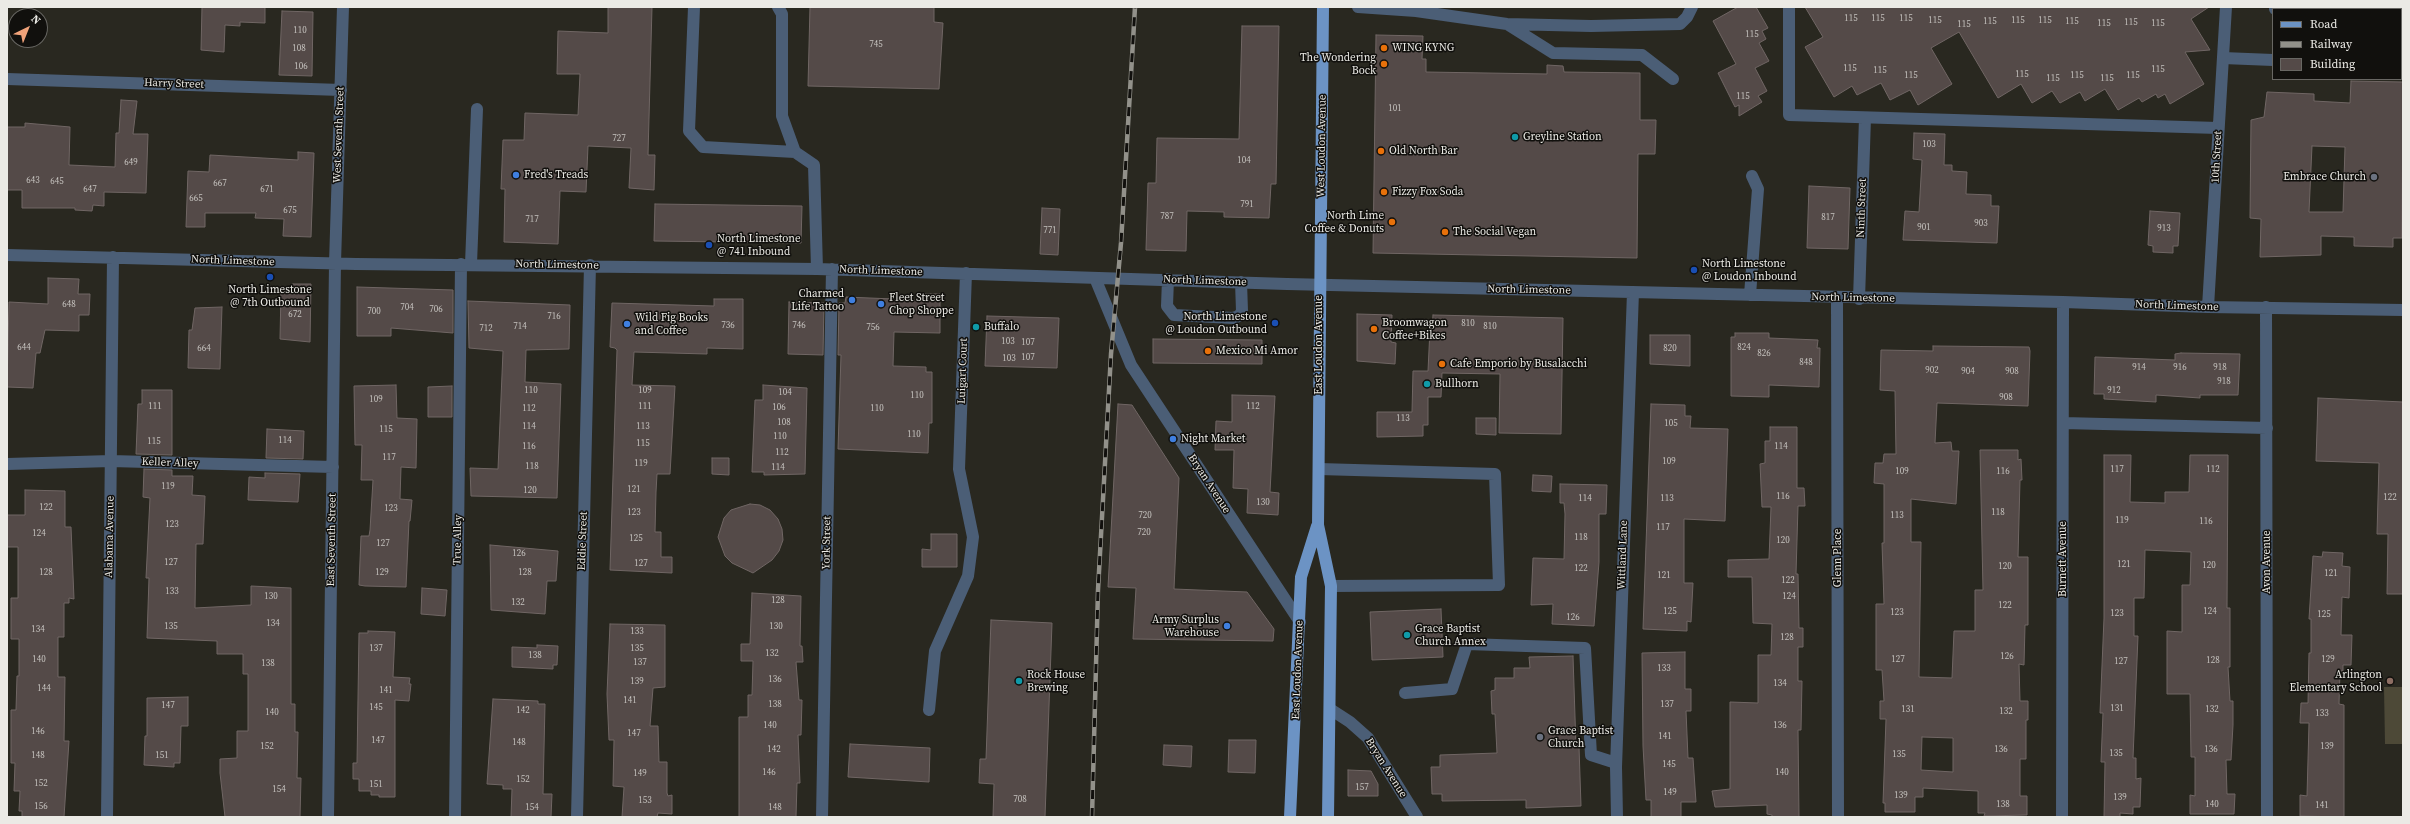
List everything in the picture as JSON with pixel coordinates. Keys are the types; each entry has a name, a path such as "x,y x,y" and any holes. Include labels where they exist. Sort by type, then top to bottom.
{"main road":[{"name":"West Loudon Avenue","path":"1319,285 1323,7"},
{"name":"East Loudon Avenue","path":"1319,285 1318,525 1331,586 1328,817"},
{"name":"East Loudon Avenue","path":"1290,817 1301,577 1318,525"}],"street":[{"name":"West Seventh Street","path":"335,263 343,7"},
{"path":"694,7 689,131 703,147 795,152 814,165 817,269"},
{"path":"778,7 782,14 782,116 795,152"},
{"path":"1358,7 1416,11 1507,24 1680,24 1688,16 1692,7"},
{"path":"1790,7 1789,115 2218,128"},
{"name":"10th Street","path":"2208,307 2226,7"},
{"path":"1507,24 1553,53 1642,55 1672,79"},
{"path":"2223,58 2272,60"},
{"name":"Harry Street","path":"7,79 341,90"},
{"name":"True Alley","path":"455,817 466,264 477,109"},
{"name":"Ninth Street","path":"1859,298 1865,118"},
{"path":"1750,295 1758,189 1752,176"},
{"name":"North Limestone","path":"7,255 335,263 832,269 1319,285 2063,302 2208,307 2403,310"},
{"name":"Alabama Avenue","path":"107,817 113,257"},
{"name":"East Seventh Street","path":"328,817 335,263"},
{"name":"Eddie Street","path":"577,817 590,265"},
{"name":"York Street","path":"822,817 832,269"},
{"name":"Luigart Court","path":"929,710 935,652 968,576 973,537 959,469 966,273"},
{"name":"Bryan Avenue","path":"1095,278 1131,365 1300,622"},
{"path":"1168,279 1166,306 1174,315 1226,318 1239,316 1242,311 1241,282"},
{"name":"Wittland Lane","path":"1617,817 1616,763 1633,292"},
{"name":"Glenn Place","path":"1837,298 1838,817"},
{"name":"Burnett Avenue","path":"2062,817 2063,302"},
{"name":"Avon Avenue","path":"2266,307 2267,817"},
{"path":"2063,423 2267,428"},
{"name":"Keller Alley","path":"7,464 111,461 333,468"},
{"path":"1319,469 1496,474 1499,585 1331,586"},
{"path":"1405,693 1452,689 1467,644 1585,648 1591,755 1616,763"},
{"name":"Bryan Avenue","path":"1330,709 1350,722 1368,738 1417,817"}],"shaded area":[{"path":"2384,687 2403,687 2403,744 2385,744"}],"building":[{"path":"202,7 265,7 265,23 240,22 240,26 225,25 224,52 201,50"},
{"path":"608,7 652,7 648,155 655,155 654,190 629,188 631,148 588,146 586,192 560,191 558,244 504,242 505,189 501,189 503,140 524,140 525,113 578,115 580,74 557,74 558,31 608,33"},
{"path":"810,7 934,7 934,22 943,23 939,89 808,86"},
{"path":"1738,7 1756,7 1768,28 1762,31 1766,39 1759,43 1769,61 1755,68 1767,91 1758,96 1762,102 1739,116 1739,105 1735,107 1718,73 1736,64 1713,21"},
{"path":"1805,7 2209,7 2191,19 2210,50 2185,52 2204,84 2170,104 2165,94 2158,98 2156,94 2142,102 2139,98 2118,110 2105,89 2085,101 2080,92 2060,103 2052,91 2032,103 2021,84 1998,98 1959,32 1931,48 1952,84 1918,105 1910,90 1890,100 1881,83 1857,95 1852,86 1834,97 1805,47 1823,37"},
{"path":"282,11 313,12 312,76 279,75"},
{"path":"1242,26 1279,26 1276,184 1271,184 1269,218 1224,217 1224,212 1187,211 1186,251 1146,250 1148,183 1156,183 1157,138 1239,139"},
{"name":"Greyline Station","path":"1376,35 1423,36 1422,59 1426,59 1426,72 1547,74 1547,65 1563,66 1564,72 1640,73 1640,120 1656,120 1655,154 1638,154 1637,258 1373,253"},
{"path":"2351,81 2403,82 2402,238 2393,238 2393,247 2354,246 2354,237 2321,236 2321,255 2260,257 2261,219 2250,218 2251,120 2264,117 2267,92 2314,94 2314,101 2350,103","holes":["2312,146 2345,147 2343,212 2309,212"]},
{"path":"121,100 137,101 133,134 148,134 146,193 104,192 104,206 93,205 92,211 75,210 75,208 22,208 22,190 7,190 7,127 25,127 25,123 70,127 69,165 115,167 116,133 119,133"},
{"path":"1914,133 1945,134 1944,165 1952,165 1952,171 1967,172 1966,194 1991,195 1991,206 1999,206 1997,243 1903,240 1905,211 1919,212 1922,160 1913,159"},
{"path":"298,152 314,153 311,237 283,236 284,219 255,218 256,213 205,213 205,227 186,227 188,171 209,172 210,155 298,160"},
{"path":"1809,186 1850,188 1848,249 1807,248"},
{"path":"655,204 802,206 801,243 654,241"},
{"path":"1042,208 1060,209 1058,255 1040,254"},
{"path":"2150,211 2180,213 2178,246 2173,246 2173,253 2153,252 2153,246 2148,245"},
{"path":"48,278 79,279 78,294 90,294 89,315 79,315 79,331 45,330 40,353 36,353 33,388 7,387 9,302 48,304"},
{"path":"293,284 311,284 310,342 280,339 281,291 293,292"},
{"path":"357,287 453,290 453,333 391,328 391,336 357,336"},
{"path":"917,294 940,294 940,333 894,332 893,366 926,367 926,372 932,372 932,423 929,423 928,453 838,449 841,355 838,355 839,303 845,303 846,297 917,300"},
{"path":"714,299 743,299 743,349 707,348 707,354 634,352 632,385 675,386 670,474 657,474 655,532 661,532 661,557 672,557 672,573 610,570 617,350 610,347 612,303 714,306"},
{"path":"468,301 570,305 569,349 526,350 525,382 561,384 557,498 471,496 470,468 498,469 503,351 469,348"},
{"path":"789,302 824,303 823,355 788,354"},
{"path":"222,307 220,369 188,368 189,330 192,330 195,308"},
{"name":"Broomwagon Coffee+Bikes","path":"1357,314 1392,315 1391,342 1396,343 1395,364 1357,361"},
{"path":"1433,315 1563,318 1561,434 1499,433 1500,374 1442,373 1441,397 1428,397 1428,425 1423,425 1423,436 1377,437 1377,412 1412,412 1413,371 1428,371 1430,329 1432,329"},
{"path":"987,316 1059,318 1057,368 985,366"},
{"path":"1735,333 1769,333 1769,338 1818,340 1817,348 1820,348 1819,387 1769,385 1769,397 1731,396 1731,337 1735,337"},
{"path":"1650,335 1690,335 1690,366 1650,364"},
{"name":"Mexico Mi Amor","path":"1153,339 1262,340 1262,364 1153,363"},
{"path":"1933,346 2029,347 2030,351 2028,406 1937,403 1935,443 1951,442 1952,451 1959,451 1956,504 1911,499 1911,542 1921,542 1919,677 1952,678 1954,631 1975,631 1975,590 1983,590 1980,450 2018,450 2018,460 2021,459 2022,480 2020,480 2018,557 2028,557 2028,625 2025,625 2024,665 2019,664 2020,701 2028,701 2028,720 2026,720 2026,759 2020,759 2020,796 2027,796 2027,815 1984,816 1985,813 1978,813 1978,791 1923,788 1923,797 1915,797 1915,812 1885,812 1885,803 1883,803 1886,719 1880,719 1880,701 1884,701 1882,670 1876,670 1876,604 1884,604 1882,543 1884,543 1884,484 1874,483 1875,463 1883,463 1884,454 1896,454 1895,391 1880,390 1881,350 1933,351","holes":["1922,737 1953,738 1953,772 1921,770"]},
{"path":"2175,354 2240,354 2238,395 2200,395 2200,398 2156,395 2156,402 2104,399 2104,394 2094,394 2095,357 2175,360"},
{"path":"396,385 397,418 417,419 416,468 401,467 400,499 412,500 409,521 406,587 359,585 361,536 369,536 373,480 361,480 362,445 355,445 354,386"},
{"path":"763,385 807,388 805,474 764,475 764,472 752,472 755,400 763,400"},
{"path":"452,386 452,417 428,417 428,387"},
{"path":"142,390 172,390 172,455 136,454 138,404 142,404"},
{"path":"1232,395 1275,396 1270,492 1279,493 1278,515 1247,513 1248,489 1233,488 1234,450 1215,450 1216,421 1232,422"},
{"path":"2318,398 2403,402 2403,594 2387,594 2388,534 2377,534 2379,463 2316,461"},
{"path":"1118,404 1132,405 1179,478 1174,589 1247,592 1274,629 1273,641 1133,639 1136,588 1108,587"},
{"path":"1651,404 1685,405 1685,416 1691,416 1690,428 1728,429 1725,521 1684,519 1684,583 1693,583 1691,622 1687,621 1687,631 1643,629"},
{"path":"1476,418 1496,418 1496,435 1476,434"},
{"path":"1770,427 1797,427 1797,488 1804,488 1805,506 1798,506 1796,574 1798,574 1799,628 1803,628 1803,647 1798,647 1798,681 1802,681 1801,730 1798,730 1799,817 1772,817 1772,815 1767,814 1767,805 1715,807 1712,791 1730,789 1730,702 1758,703 1758,655 1771,655 1772,624 1753,623 1752,577 1728,577 1728,560 1769,559 1771,507 1762,507 1760,464 1765,463 1765,441 1770,441"},
{"path":"267,429 304,431 303,459 266,458"},
{"path":"2104,455 2131,455 2130,502 2165,503 2165,492 2189,492 2190,455 2228,455 2227,608 2230,608 2230,667 2228,667 2230,701 2233,701 2233,725 2231,760 2226,760 2227,794 2235,794 2234,814 2190,814 2190,795 2195,796 2195,757 2191,757 2190,694 2167,694 2167,631 2182,632 2182,585 2190,585 2191,552 2145,550 2144,598 2134,598 2134,636 2138,636 2133,758 2136,758 2136,779 2141,778 2140,807 2133,807 2133,814 2120,813 2120,817 2104,817 2105,762 2101,762 2103,713 2100,713 2104,618"},
{"path":"712,458 729,458 729,475 712,474"},
{"path":"144,469 172,470 172,476 193,476 192,495 205,496 203,544 196,544 195,608 251,605 251,586 291,588 291,704 295,704 295,732 298,732 297,778 301,778 300,817 225,817 220,773 220,759 237,758 237,731 248,731 248,674 243,674 243,654 217,654 217,641 147,638 149,578 146,578 150,498 143,497"},
{"path":"265,473 300,474 298,502 248,500 249,477 265,478"},
{"path":"1533,475 1552,476 1551,492 1532,491"},
{"path":"1560,484 1607,485 1606,514 1599,514 1599,562 1594,626 1552,624 1553,604 1531,605 1533,558 1564,559 1565,514 1564,503 1560,503"},
{"path":"25,490 65,491 65,527 71,527 74,599 69,598 69,603 64,603 64,637 58,637 58,677 65,677 64,741 69,741 64,817 22,817 22,811 19,811 20,791 14,791 15,763 11,763 11,710 16,710 17,676 19,676 19,639 11,639 11,598 18,598 18,547 7,547 7,515 25,515"},
{"path":"750,504 760,505 770,510 778,519 782,529 783,540 779,551 772,560 753,573 732,563 725,556 718,537 724,518 731,510"},
{"path":"931,534 957,534 957,567 922,567 922,549 931,550"},
{"path":"490,545 558,551 556,581 547,581 545,614 491,610"},
{"path":"2323,552 2343,553 2342,566 2350,567 2349,598 2342,597 2341,635 2352,635 2351,665 2343,665 2343,671 2340,671 2339,704 2344,705 2344,817 2300,816 2300,795 2307,796 2309,723 2300,723 2301,703 2308,703 2309,653 2311,653 2311,619 2309,619 2313,556 2322,557"},
{"path":"422,588 447,590 445,616 421,614"},
{"path":"752,593 801,596 800,646 802,646 803,662 796,662 799,700 802,700 801,735 798,735 800,783 797,783 796,817 739,817 739,717 748,717 748,695 752,695 753,661 741,661 741,644 750,644"},
{"name":"Grace Baptist Church Annex","path":"1441,609 1443,657 1372,660 1370,612"},
{"name":"Rock House Brewing","path":"991,620 1052,623 1045,817 993,817 994,784 979,783 980,759 986,759"},
{"path":"610,624 665,625 665,687 653,688 650,726 658,726 659,762 667,762 667,793 668,796 672,795 672,814 658,813 657,817 622,817 624,787 613,786 614,740 609,740 607,694"},
{"path":"368,631 395,632 393,677 410,678 409,684 411,684 409,701 395,700 395,797 379,797 379,795 371,795 371,791 359,791 359,779 353,779 353,763 357,763 359,633 368,633"},
{"path":"537,645 558,646 557,665 553,665 553,669 512,667 512,647 537,648"},
{"path":"1685,652 1685,689 1691,689 1691,711 1686,711 1688,758 1693,758 1696,802 1681,802 1681,817 1651,817 1651,800 1646,800 1643,746 1642,653"},
{"name":"Grace Baptist Church","path":"1573,656 1576,747 1579,747 1581,806 1526,808 1526,800 1442,801 1442,794 1432,794 1431,767 1440,767 1440,755 1497,753 1495,714 1492,714 1491,691 1495,690 1495,678 1514,678 1514,668 1530,668 1529,657"},
{"path":"188,697 188,726 181,726 180,763 174,763 174,767 144,765 145,736 147,736 147,698"},
{"path":"493,699 538,701 538,704 545,704 543,794 552,794 551,817 511,817 512,789 503,789 503,785 487,784"},
{"path":"1229,740 1256,740 1255,773 1228,772"},
{"path":"850,744 930,748 929,782 848,777"},
{"path":"1164,745 1192,746 1191,767 1163,765"},
{"path":"1348,770 1371,771 1378,784 1378,796 1348,796"}],"railway":[{"path":"1092,817 1098,590 1111,354 1121,243 1135,7"}],"place":[{"name":"WING KYNG","path":"1384,48"},
{"name":"The Wondering Bock","path":"1384,64"},
{"name":"Greyline Station","path":"1515,137"},
{"name":"Old North Bar","path":"1381,151"},
{"name":"Fred's Treads","path":"516,175"},
{"name":"Embrace Church","path":"2374,177"},
{"name":"Fizzy Fox Soda","path":"1384,192"},
{"name":"North Lime Coffee & Donuts","path":"1392,222"},
{"name":"The Social Vegan","path":"1445,232"},
{"name":"North Limestone @ 741 Inbound","path":"709,245"},
{"name":"North Limestone @ Loudon Inbound","path":"1694,270"},
{"name":"North Limestone @ 7th Outbound","path":"270,277"},
{"name":"Charmed Life Tattoo","path":"852,300"},
{"name":"Fleet Street Chop Shoppe","path":"881,304"},
{"name":"North Limestone @ Loudon Outbound","path":"1275,323"},
{"name":"Wild Fig Books and Coffee","path":"627,324"},
{"name":"Buffalo","path":"976,327"},
{"name":"Broomwagon Coffee+Bikes","path":"1374,329"},
{"name":"Mexico Mi Amor","path":"1208,351"},
{"name":"Cafe Emporio by Busalacchi","path":"1442,364"},
{"name":"Bullhorn","path":"1427,384"},
{"name":"Night Market","path":"1173,439"},
{"name":"Army Surplus Warehouse","path":"1227,626"},
{"name":"Grace Baptist Church Annex","path":"1407,635"},
{"name":"Rock House Brewing","path":"1019,681"},
{"name":"Arlington Elementary School","path":"2390,681"},
{"name":"Grace Baptist Church","path":"1540,737"}]}
